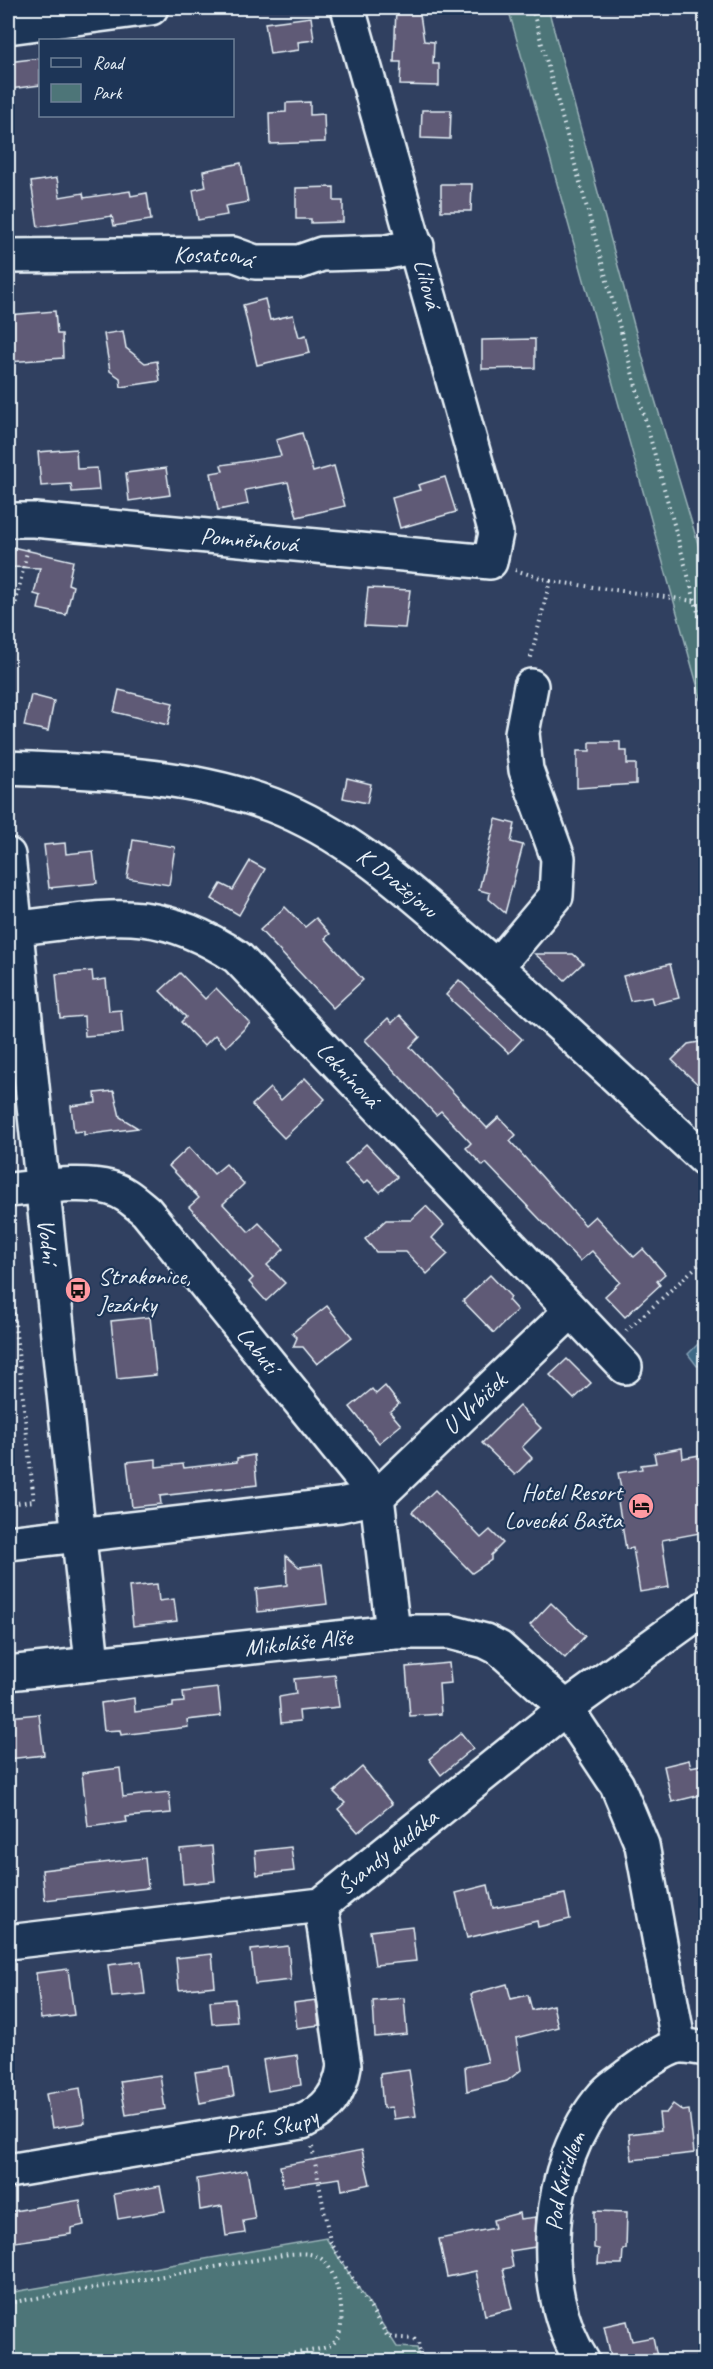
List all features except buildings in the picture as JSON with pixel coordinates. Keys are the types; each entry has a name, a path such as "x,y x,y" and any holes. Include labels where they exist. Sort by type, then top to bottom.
{"street":[{"path":"8,27 150,8"},
{"name":"Liliová","path":"348,8 417,246 496,533 490,562"},
{"name":"Kosatcová","path":"8,256 232,254 255,262 299,262 322,254 387,252 417,246"},
{"name":"Pomněnková","path":"21,520 490,562"},
{"path":"496,967 556,896 558,858 525,761 522,733 531,686"},
{"name":"K Dražejovu","path":"8,768 153,776 216,788 272,806 332,833 384,869 496,967 705,1160"},
{"name":"Vodní","path":"8,855 11,929 49,1249 72,1291 76,1333 62,1372 78,1535"},
{"name":"Leknínová","path":"11,929 107,916 145,918 180,926 211,940 237,957 616,1358"},
{"name":"Labutí","path":"8,1190 87,1186 110,1188 130,1197 146,1211 377,1497"},
{"name":"U Vrbiček","path":"377,1497 571,1311"},
{"path":"8,1543 340,1505 377,1497 393,1632"},
{"path":"78,1535 92,1664"},
{"name":"Švandy dudáka","path":"8,1942 321,1905 566,1708 705,1607"},
{"name":"Mikoláše Alše","path":"8,1673 393,1632 450,1632 485,1641 499,1648 566,1708"},
{"name":"Pod Kuřidlem","path":"566,1708 617,1785 642,1845 692,2048 637,2069 603,2096 578,2135 564,2166 555,2213 554,2257 559,2310 583,2361"},
{"name":"Prof. Skupy","path":"8,2171 308,2119 330,2103 339,2087 344,2066 321,1905"}],"path":[{"path":"532,8 705,641"},
{"path":"8,638 21,520"},
{"path":"490,562 550,581 694,601"},
{"path":"531,686 532,681 525,679 550,581"},
{"path":"8,1258 34,1501 8,1504"},
{"path":"616,1358 705,1258"},
{"path":"308,2119 330,2241 388,2337 414,2339 423,2361"},
{"path":"8,2303 289,2254 314,2255 324,2260 331,2271 339,2299 343,2328 338,2340 329,2347 306,2351 199,2361"}],"green space":[{"path":"508,8 548,8 647,373 705,567 705,713"},
{"path":"326,2238 397,2347 417,2348 420,2361 8,2361 8,2293"}],"water":[{"path":"705,1337 705,1364 697,1366 688,1354"}],"place":[{"name":"Strakonice, Jezárky","path":"78,1290"},
{"name":"Hotel Resort Lovecká Bašta","path":"641,1506"}]}
